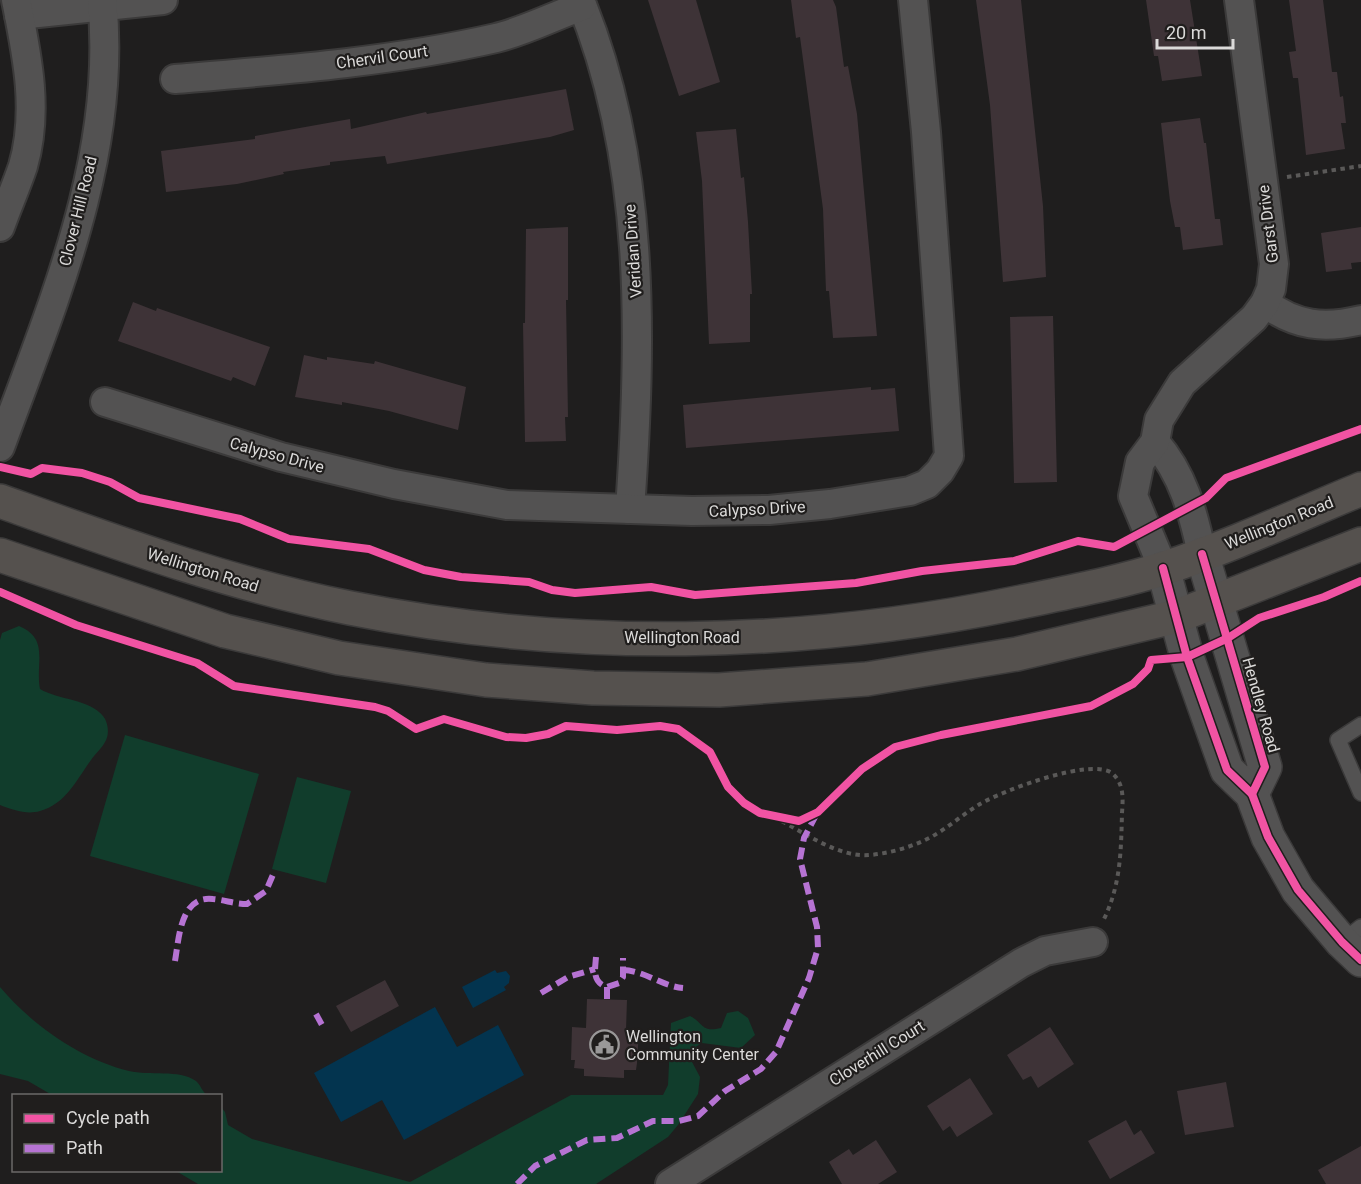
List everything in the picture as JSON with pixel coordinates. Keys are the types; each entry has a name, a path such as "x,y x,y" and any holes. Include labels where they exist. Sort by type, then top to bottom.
{"main road":[{"name":"Wellington Road","path":"0,501 165,560 282,593 431,622 573,637 718,638 883,627 1073,591 1163,568 1361,489"},
{"path":"0,555 225,632 339,658 486,680 592,688 719,690 867,679 1017,654 1178,616 1361,544"}],"street":[{"path":"0,227 23,165 30,130 29,72 17,8 163,0"},
{"name":"Calypso Drive","path":"105,402 281,458 394,484 507,505 769,510 830,504 910,491 927,484 949,456 926,132 913,0"},
{"name":"Garst Drive","path":"1163,568 1133,496 1140,462 1155,442 1159,420 1168,400 1182,383 1254,318 1265,303 1271,289 1274,264 1239,0"},
{"name":"Veridan Drive","path":"581,3 609,90 632,214 637,322 636,415 630,509"},
{"name":"Chervil Court","path":"176,79 291,70 407,54 499,37 581,3"},
{"name":"Clover Hill Road","path":"0,447 74,239 85,196 100,108 102,4"},
{"path":"1265,303 1280,314 1300,323 1329,326 1361,320"},
{"path":"1155,442 1171,460 1192,505 1202,554"},
{"name":"Hendley Road","path":"1202,554 1265,767 1252,794"},
{"path":"1163,568 1178,616 1187,657 1227,770 1252,794 1269,837 1293,882 1355,943"},
{"name":"Cloverhill Court","path":"670,1184 1021,963 1046,951 1093,942"}],"lane":[{"path":"1361,725 1338,740 1361,793"}],"path":[{"path":"1263,181 1361,166"},
{"path":"1350,586 1360,582"},
{"path":"771,816 827,845 851,854 866,856 887,853 931,837 981,803 1011,790 1060,775 1099,768 1107,770 1114,775 1123,791 1121,858 1113,901 1093,942"},
{"path":"771,816 799,821"}],"green space":[{"path":"19,626 29,631 38,645 40,689 97,710 103,716 108,728 104,744 64,797 49,808 35,812 20,811 0,805 0,640 2,633"},
{"path":"125,735 259,774 224,894 90,856"},
{"path":"297,777 351,791 326,883 272,869"},
{"path":"0,987 42,1027 75,1049 111,1066 129,1071 189,1077 198,1083 206,1094 50,1094 28,1081 0,1074"},
{"path":"738,1011 748,1018 755,1035 741,1048 702,1043 694,1048 692,1062 700,1077 698,1094 678,1125 668,1137 596,1184 198,1184 178,1172 222,1172 222,1108 228,1125 252,1139 410,1182 571,1095 663,1095 668,1085 671,1023 690,1016 706,1028 721,1028 727,1013"}],"water":[{"path":"495,970 497,973 506,971 510,976 509,983 504,987 506,990 473,1008 462,987"},
{"path":"435,1007 457,1047 498,1025 524,1075 404,1140 382,1100 341,1122 314,1073"}],"building":[{"path":"648,0 696,0 720,82 679,96"},
{"path":"791,0 833,0 836,7 844,67 848,66 857,114 877,336 833,338 829,291 826,291 823,209 800,37 796,38"},
{"path":"976,0 1021,0 1043,206 1046,277 1003,282 990,105"},
{"path":"1146,0 1190,0 1202,76 1162,81 1158,56 1154,56"},
{"path":"1289,0 1323,0 1332,72 1337,72 1340,97 1343,96 1346,123 1341,123 1345,149 1306,155 1298,78 1293,78 1289,52 1296,51"},
{"path":"566,89 574,130 550,137 387,164 385,156 330,162 330,165 283,172 284,174 237,184 166,192 161,151 255,139 255,136 350,119 351,129 426,112 427,114"},
{"path":"1200,118 1204,143 1206,143 1215,219 1220,219 1223,245 1183,250 1180,227 1175,227 1170,201 1161,123"},
{"path":"736,129 748,222 752,294 750,294 750,342 709,344 702,181 696,132"},
{"path":"568,227 566,441 525,442 523,323 525,323 526,229"},
{"path":"1361,227 1361,262 1351,263 1352,269 1326,272 1321,233"},
{"path":"133,302 270,347 255,386 233,377 231,381 118,341"},
{"path":"1053,316 1057,482 1014,483 1010,317"},
{"path":"304,355 327,360 327,357 374,364 375,361 466,387 458,430 389,411 342,402 342,405 295,397"},
{"path":"871,387 871,390 895,388 899,431 686,448 683,405"},
{"path":"385,980 399,1006 351,1032 336,1006"},
{"name":"Wellington Community Center","path":"587,999 627,1000 626,1030 639,1030 636,1070 624,1070 624,1078 584,1076 584,1069 574,1068 575,1060 571,1060 572,1027 586,1028"},
{"path":"1050,1027 1074,1064 1038,1088 1031,1076 1023,1080 1007,1055"},
{"path":"970,1078 993,1114 957,1137 950,1126 943,1131 927,1106"},
{"path":"1226,1082 1234,1127 1185,1135 1177,1091"},
{"path":"1126,1120 1134,1135 1141,1130 1155,1153 1110,1179 1088,1141"},
{"path":"876,1140 897,1172 878,1184 842,1184 829,1162 849,1149 853,1155"},
{"path":"1361,1146 1361,1184 1326,1184 1318,1170"}],"marked path":[{"path":"517,1184 535,1166 587,1140 617,1138 653,1121 679,1121 698,1116 725,1091 761,1069 776,1052 809,978 818,948 817,927 800,859 804,838 816,815"},
{"path":"175,961 183,920 194,904 202,900 213,899 247,904 266,891 275,870"},
{"path":"596,957 597,979 607,987 619,983 623,977 623,958"},
{"path":"541,993 568,977 595,969"},
{"path":"623,970 683,988"},
{"path":"607,987 607,1000"},
{"path":"316,1014 322,1025"}],"cycle path":[{"path":"0,467 31,474 42,468 82,473 110,482 139,498 240,519 289,539 369,549 424,570 461,577 529,582 552,590 575,593 651,587 695,595 856,583 922,571 1014,561 1078,541 1114,547 1206,498 1226,478 1361,429"},
{"path":"1202,554 1265,767 1252,794"},
{"path":"1163,568 1187,657 1227,770 1252,794 1268,837 1298,890 1342,942 1361,960"},
{"path":"0,592 76,625 197,663 234,686 375,707 388,711 416,729 444,719 506,737 526,738 548,734 566,726 617,730 660,726 678,729 710,752 728,787 744,803 760,813 799,821 818,812 862,769 895,747 941,735 1091,706 1133,684 1148,669 1151,660 1187,657 1228,638 1259,618 1324,597 1361,581"}],"place":[{"name":"Wellington Community Center","path":"605,1045"}]}
